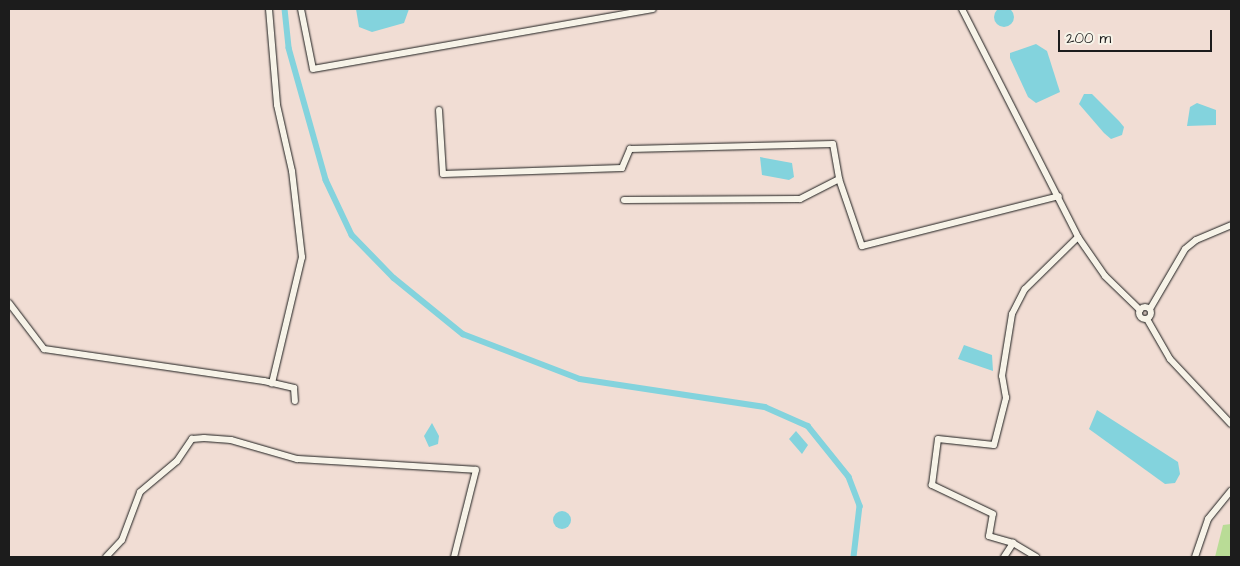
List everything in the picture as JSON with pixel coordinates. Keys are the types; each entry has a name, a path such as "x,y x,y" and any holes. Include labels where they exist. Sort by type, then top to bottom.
{"street":[{"path":"269,9 277,105 292,171 302,257 272,383"},
{"path":"301,9 313,69 653,9"},
{"path":"962,9 1059,196 1078,237 1105,276 1140,310 1150,310"},
{"path":"439,110 443,174 622,168 630,149 833,144 839,179 862,246 1059,196"},
{"path":"624,200 800,199 839,179"},
{"path":"1146,319 1185,249 1196,240 1231,225"},
{"path":"1036,557 1013,543 989,536 993,514 932,485 938,439 994,445 1006,398 1002,376 1012,314 1025,289 1078,237"},
{"path":"9,303 44,349 164,369 205,370 272,383 294,388 295,401"},
{"path":"1140,310 1140,317 1146,319 1170,359 1231,424"},
{"path":"106,557 122,540 140,492 172,466 192,439 204,438 231,440 297,459 476,470 454,557"},
{"path":"1195,557 1208,519 1231,491"},
{"path":"1004,557 1013,543"}],"green space":[{"path":"1231,524 1231,557 1215,557 1223,525"}],"water":[{"path":"1004,7 1011,10 1014,17 1011,24 1004,27 997,24 994,17 997,10"},
{"path":"356,9 409,9 404,23 372,32 359,27"},
{"path":"1036,44 1047,51 1060,92 1036,103 1028,97 1010,58 1010,53"},
{"path":"1084,94 1092,94 1119,121 1124,127 1122,135 1111,139 1104,133 1079,104"},
{"path":"1197,103 1216,110 1216,125 1187,126 1190,107"},
{"path":"760,157 792,163 794,177 789,180 762,175"},
{"path":"964,345 992,355 993,371 958,359"},
{"path":"1097,410 1178,462 1180,474 1175,483 1165,484 1089,429"},
{"path":"432,423 439,436 438,444 429,447 424,436"},
{"path":"796,431 808,445 802,454 789,439"},
{"path":"562,511 568,514 571,520 568,526 562,529 556,526 553,520 556,514"}],"waterway":[{"path":"285,9 289,48 326,180 352,235 394,278 463,334 580,379 765,407 808,426 849,477 860,506 854,557"}]}
